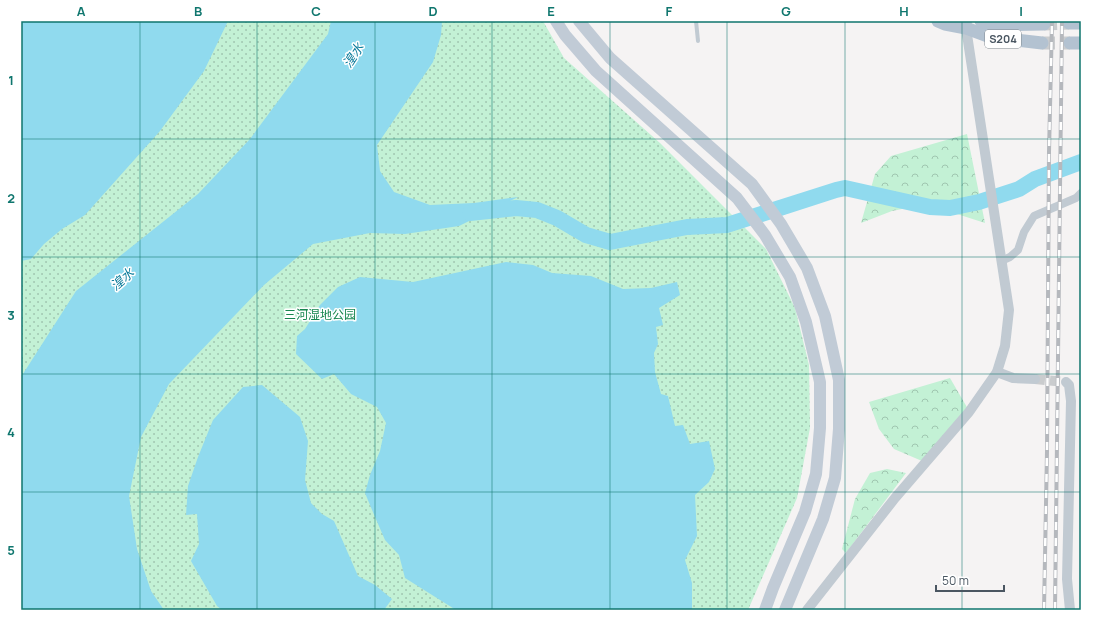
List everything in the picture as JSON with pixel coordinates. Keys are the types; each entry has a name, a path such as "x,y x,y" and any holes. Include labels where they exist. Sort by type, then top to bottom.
{"main road":[{"path":"556,21 565,35 596,71 737,198 764,235 790,277 806,322 820,382 820,420 816,474 805,512 765,610"},
{"path":"579,21 610,58 752,184 781,224 807,268 825,316 839,380 839,429 835,478 823,518 785,610"},
{"name":"S204","path":"938,21 944,24 967,24 990,37 1042,42"},
{"name":"S204","path":"981,21 994,25 1044,24"}],"street":[{"path":"807,610 894,498 969,412 996,372 1004,346 1009,310 988,176 967,24"},
{"path":"1001,260 1010,257 1018,250 1024,232 1034,216 1076,198 1081,193"},
{"path":"996,372 1013,378 1035,379"},
{"path":"1066,382 1069,385 1071,401 1067,579 1070,610"}],"lane":[{"path":"696,21 698,41"}],"green space":[{"name":"三河湿地公园","path":"21,21 543,21 564,58 660,143 766,249 795,308 809,365 810,428 797,498 748,610 21,610"},
{"path":"967,134 985,223 926,204 892,211 861,223 875,174 891,156"},
{"path":"950,378 968,409 922,461 894,449 879,429 869,402"},
{"path":"887,469 906,473 846,553 842,549 855,499 870,473"}],"water":[{"path":"21,21 228,21 204,71 160,131 85,215 62,229 44,244 31,259 21,261"},
{"name":"湟水","path":"331,21 442,21 441,35 433,62 377,145 380,171 394,192 430,205 474,203 518,197 459,226 405,234 370,233 313,244 264,285 169,384 141,437 129,496 137,549 151,591 164,610 21,610 21,377 76,291 198,194 250,139 328,34"},
{"path":"506,262 533,265 552,273 591,276 623,289 651,288 677,282 680,295 659,308 663,325 656,327 658,344 654,353 655,372 661,394 668,396 675,426 683,425 690,444 709,441 715,469 709,482 695,495 697,536 685,560 692,583 692,610 456,610 405,578 399,555 385,540 365,493 370,475 380,451 386,423 377,407 351,394 334,374 322,379 296,354 297,336 305,329 320,305 338,287 360,277 413,282"},
{"path":"262,385 300,417 308,441 305,480 311,503 322,514 334,521 358,576 375,585 392,599 384,610 222,610 217,606 191,561 199,544 197,514 186,515 188,486 198,457 213,420 243,387"}],"waterway":[{"path":"470,213 516,208 537,210 557,218 586,235 610,242 687,227 727,225 845,188 930,207 950,208 979,202 1019,189 1035,179 1081,162"}],"tunnel":[{"path":"1044,24 1069,23"},
{"path":"1042,43 1070,43"},
{"path":"1035,379 1066,382"}],"railway":[{"path":"1044,610 1047,451 1049,152 1052,21"},
{"path":"1055,610 1062,21"}]}
